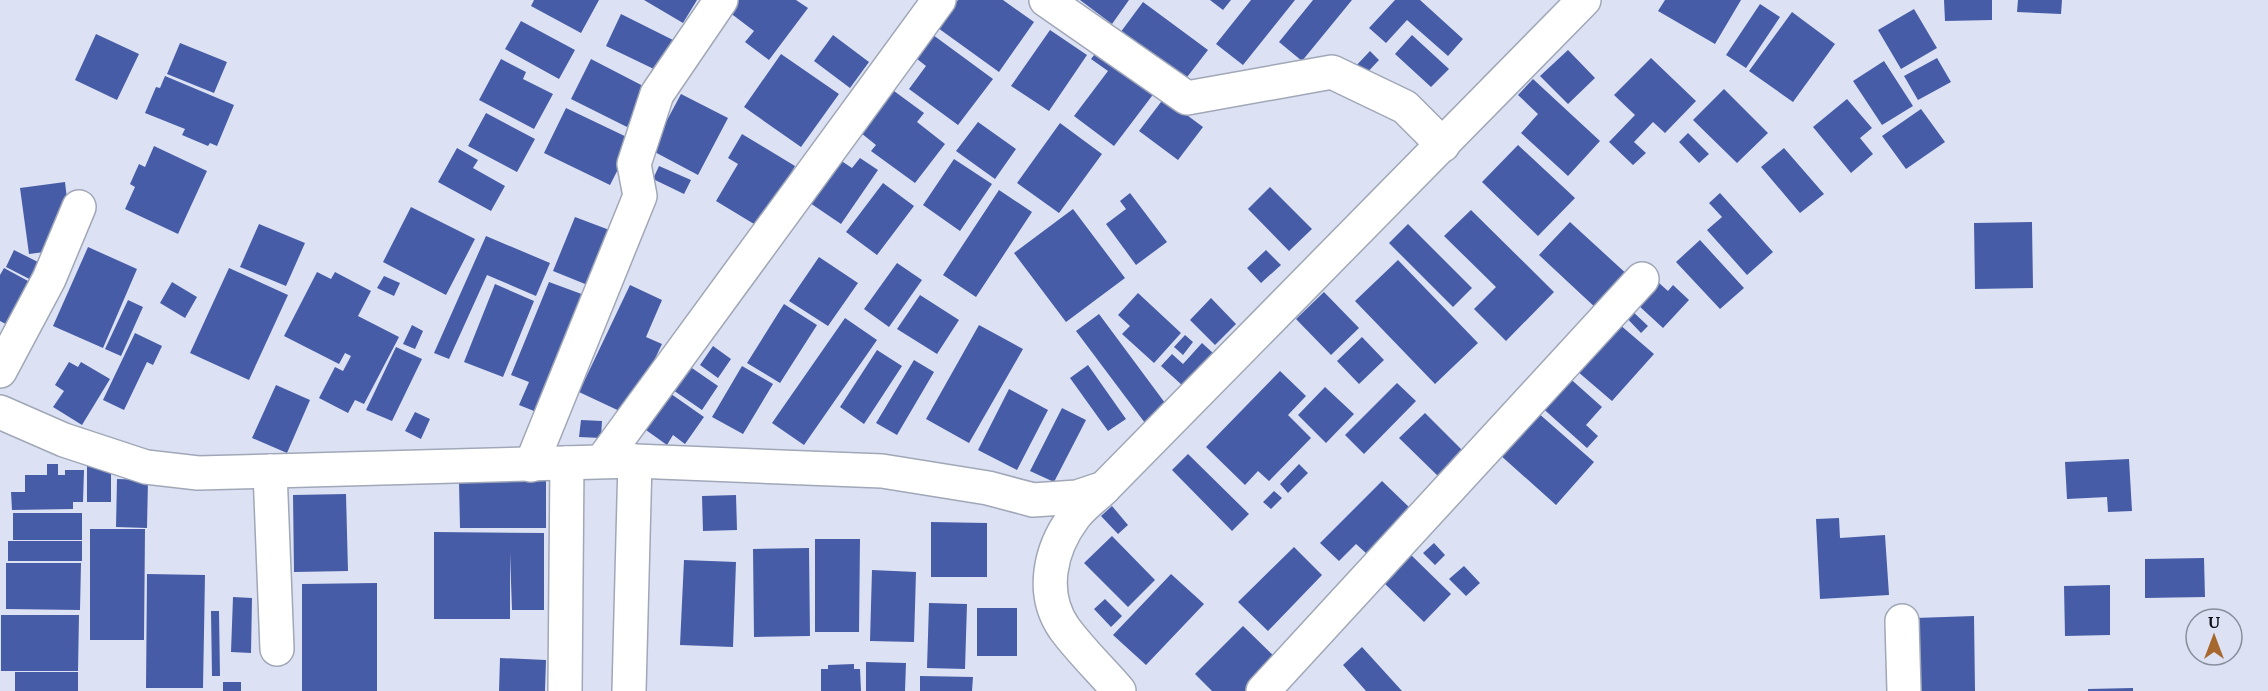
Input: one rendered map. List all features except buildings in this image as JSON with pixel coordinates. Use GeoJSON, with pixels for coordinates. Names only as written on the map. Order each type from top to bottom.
{"type":"FeatureCollection","features":[{"type":"Feature","properties":{"kind":"street"},"geometry":{"type":"LineString","coordinates":[[531,465],[640,196],[634,164],[657,94],[721,0]]}},
{"type":"Feature","properties":{"kind":"street"},"geometry":{"type":"LineString","coordinates":[[602,461],[939,0]]}},
{"type":"Feature","properties":{"kind":"street"},"geometry":{"type":"LineString","coordinates":[[1046,0],[1187,98],[1332,72],[1405,107],[1443,145]]}},
{"type":"Feature","properties":{"kind":"street"},"geometry":{"type":"LineString","coordinates":[[1119,691],[1064,627],[1051,601],[1051,563],[1061,539],[1075,516],[1584,0]]}},
{"type":"Feature","properties":{"kind":"street"},"geometry":{"type":"LineString","coordinates":[[0,371],[49,279],[79,207]]}},
{"type":"Feature","properties":{"kind":"street"},"geometry":{"type":"LineString","coordinates":[[1263,691],[1642,279]]}},
{"type":"Feature","properties":{"kind":"street"},"geometry":{"type":"LineString","coordinates":[[0,412],[64,440],[146,467],[198,473],[635,461],[882,471],[988,488],[1033,500],[1077,497],[1104,488]]}},
{"type":"Feature","properties":{"kind":"street"},"geometry":{"type":"LineString","coordinates":[[628,691],[635,461]]}},
{"type":"Feature","properties":{"kind":"street"},"geometry":{"type":"LineString","coordinates":[[564,691],[567,463]]}},
{"type":"Feature","properties":{"kind":"street"},"geometry":{"type":"LineString","coordinates":[[270,471],[277,649]]}},
{"type":"Feature","properties":{"kind":"street"},"geometry":{"type":"LineString","coordinates":[[1902,621],[1904,691]]}}]}
